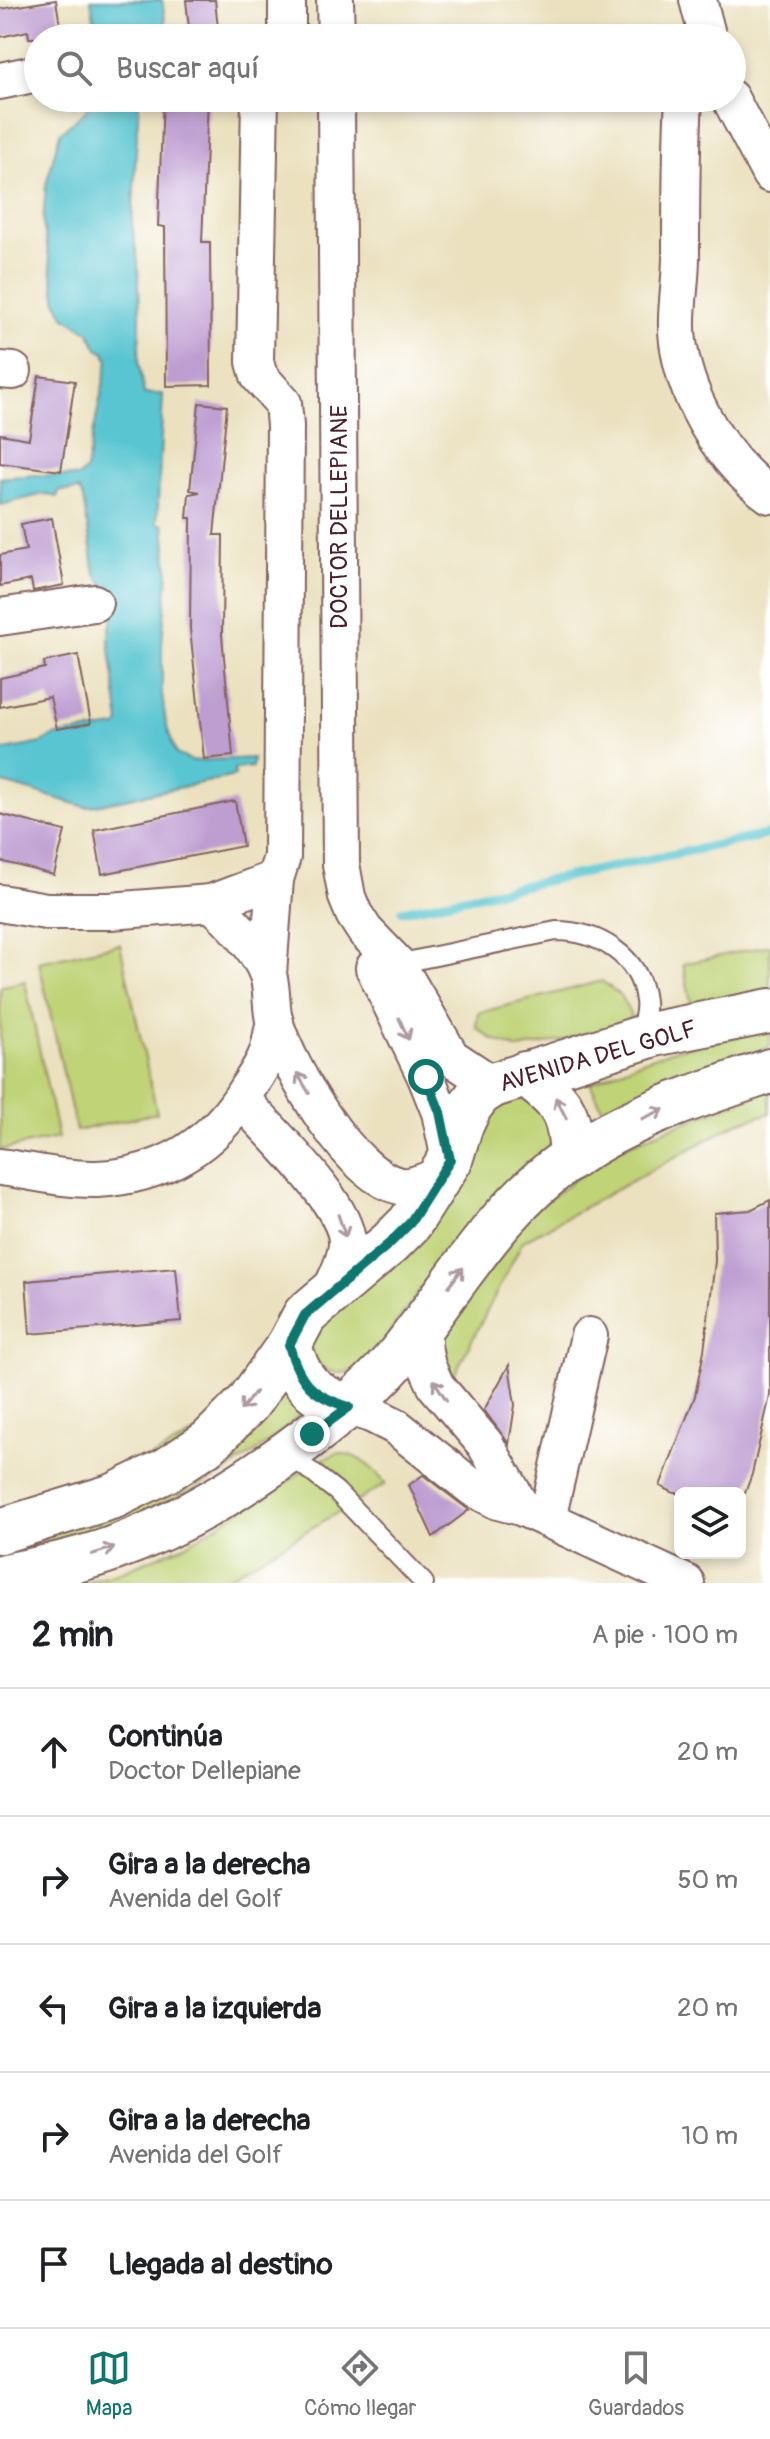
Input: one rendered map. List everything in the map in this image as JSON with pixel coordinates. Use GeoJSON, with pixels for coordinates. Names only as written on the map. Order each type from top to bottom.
{"type":"FeatureCollection","features":[{"type":"Feature","properties":{"kind":"street"},"geometry":{"type":"LineString","coordinates":[[287,0],[287,24]]}},
{"type":"Feature","properties":{"kind":"street"},"geometry":{"type":"LineString","coordinates":[[335,0],[336,24]]}},
{"type":"Feature","properties":{"kind":"street"},"geometry":{"type":"LineString","coordinates":[[689,24],[691,0]]}},
{"type":"Feature","properties":{"kind":"street"},"geometry":{"type":"LineString","coordinates":[[698,0],[704,24]]}},
{"type":"Feature","properties":{"kind":"street"},"geometry":{"type":"LineString","coordinates":[[260,112],[255,362],[259,376],[283,403],[285,426],[282,857],[275,879],[268,974],[275,1022],[294,1068],[329,1126],[339,1140],[376,1175],[402,1187],[446,1167]]}},
{"type":"Feature","properties":{"kind":"street","name":"DOCTOR DELLEPIANE"},"geometry":{"type":"LineString","coordinates":[[336,112],[341,864],[347,897],[365,931],[374,967],[440,1112],[446,1167]]}},
{"type":"Feature","properties":{"kind":"street"},"geometry":{"type":"LineString","coordinates":[[683,115],[688,121],[701,112]]}},
{"type":"Feature","properties":{"kind":"street"},"geometry":{"type":"LineString","coordinates":[[737,112],[770,174]]}},
{"type":"Feature","properties":{"kind":"street"},"geometry":{"type":"LineString","coordinates":[[683,115],[678,346],[699,409],[729,458],[770,495]]}},
{"type":"Feature","properties":{"kind":"street"},"geometry":{"type":"LineString","coordinates":[[0,617],[94,603]]}},
{"type":"Feature","properties":{"kind":"street"},"geometry":{"type":"LineString","coordinates":[[0,903],[46,911],[110,911],[211,903],[275,879]]}},
{"type":"Feature","properties":{"kind":"street"},"geometry":{"type":"LineString","coordinates":[[211,903],[231,919],[268,974]]}},
{"type":"Feature","properties":{"kind":"street","name":"DOCTOR DELLEPIANE"},"geometry":{"type":"LineString","coordinates":[[365,931],[397,964],[451,1057],[509,1080]]}},
{"type":"Feature","properties":{"kind":"street","name":"AVENIDA DEL GOLF"},"geometry":{"type":"LineString","coordinates":[[0,1531],[114,1496],[178,1463],[209,1442],[248,1403],[289,1345],[305,1315],[410,1223],[446,1167],[460,1127],[479,1094],[509,1080],[639,1039],[770,1011]]}},
{"type":"Feature","properties":{"kind":"street"},"geometry":{"type":"LineString","coordinates":[[0,1167],[67,1178],[95,1179],[122,1177],[157,1167],[204,1142],[242,1100],[268,1053],[275,1022]]}},
{"type":"Feature","properties":{"kind":"street"},"geometry":{"type":"LineString","coordinates":[[0,1577],[113,1549],[209,1505],[250,1481],[349,1407],[383,1374],[515,1204],[572,1157],[663,1109],[770,1071]]}},
{"type":"Feature","properties":{"kind":"street"},"geometry":{"type":"LineString","coordinates":[[509,1080],[554,1096],[571,1134],[572,1157]]}},
{"type":"Feature","properties":{"kind":"street"},"geometry":{"type":"LineString","coordinates":[[242,1100],[284,1143],[337,1211],[348,1242],[343,1264],[330,1292]]}},
{"type":"Feature","properties":{"kind":"street"},"geometry":{"type":"LineString","coordinates":[[423,1322],[427,1366],[436,1386],[485,1444],[534,1513]]}},
{"type":"Feature","properties":{"kind":"street"},"geometry":{"type":"LineString","coordinates":[[534,1513],[589,1336]]}},
{"type":"Feature","properties":{"kind":"street"},"geometry":{"type":"LineString","coordinates":[[289,1345],[295,1367],[308,1387],[327,1400],[371,1414],[395,1426],[473,1488],[686,1583]]}},
{"type":"Feature","properties":{"kind":"lane"},"geometry":{"type":"LineString","coordinates":[[397,964],[556,931],[577,931],[603,940],[626,957],[637,975],[646,1002],[639,1039]]}},
{"type":"Feature","properties":{"kind":"lane"},"geometry":{"type":"LineString","coordinates":[[287,1453],[336,1491],[424,1583]]}},
{"type":"Feature","properties":{"kind":"green space"},"geometry":{"type":"Polygon","coordinates":[[[120,944],[157,1113],[76,1131],[39,962],[120,944]]]}},
{"type":"Feature","properties":{"kind":"green space"},"geometry":{"type":"Polygon","coordinates":[[[770,945],[770,992],[692,1008],[683,964],[770,945]]]}},
{"type":"Feature","properties":{"kind":"green space"},"geometry":{"type":"Polygon","coordinates":[[[25,981],[58,1138],[0,1150],[0,987],[25,981]]]}},
{"type":"Feature","properties":{"kind":"green space"},"geometry":{"type":"Polygon","coordinates":[[[602,981],[622,997],[631,1016],[620,1030],[518,1049],[492,1039],[476,1027],[478,1013],[602,981]]]}},
{"type":"Feature","properties":{"kind":"green space"},"geometry":{"type":"Polygon","coordinates":[[[770,1030],[770,1047],[693,1073],[607,1114],[590,1083],[677,1049],[770,1030]]]}},
{"type":"Feature","properties":{"kind":"green space"},"geometry":{"type":"Polygon","coordinates":[[[770,1089],[770,1113],[737,1123],[523,1241],[453,1377],[441,1356],[439,1338],[523,1218],[616,1149],[770,1089]]]}},
{"type":"Feature","properties":{"kind":"green space"},"geometry":{"type":"Polygon","coordinates":[[[507,1093],[549,1108],[551,1147],[478,1213],[429,1276],[368,1365],[340,1373],[326,1370],[313,1355],[306,1326],[480,1117],[507,1093]]]}},
{"type":"Feature","properties":{"kind":"green space"},"geometry":{"type":"Polygon","coordinates":[[[277,1389],[299,1412],[299,1416],[233,1467],[119,1521],[0,1560],[0,1540],[277,1389]]]}},
{"type":"Feature","properties":{"kind":"green space"},"geometry":{"type":"Polygon","coordinates":[[[338,1453],[359,1459],[386,1484],[218,1583],[81,1583],[123,1571],[187,1544],[321,1460],[338,1453]]]}},
{"type":"Feature","properties":{"kind":"water"},"geometry":{"type":"Polygon","coordinates":[[[91,0],[162,0],[166,24],[95,24],[91,0]]]}},
{"type":"Feature","properties":{"kind":"water"},"geometry":{"type":"Polygon","coordinates":[[[85,112],[138,112],[132,224],[138,263],[139,363],[144,394],[163,394],[157,523],[164,525],[168,573],[162,644],[162,695],[166,724],[176,754],[192,761],[253,758],[252,767],[234,769],[235,776],[86,807],[0,782],[0,751],[42,743],[53,736],[117,727],[120,723],[109,641],[115,611],[110,594],[95,573],[83,498],[79,490],[59,491],[57,497],[44,494],[0,505],[0,478],[36,475],[79,477],[86,470],[108,360],[89,332],[64,316],[57,302],[43,223],[46,185],[60,133],[85,112]]]}},
{"type":"Feature","properties":{"kind":"building"},"geometry":{"type":"Polygon","coordinates":[[[56,0],[60,24],[24,24],[24,32],[0,37],[0,9],[56,0]]]}},
{"type":"Feature","properties":{"kind":"building"},"geometry":{"type":"Polygon","coordinates":[[[186,0],[215,0],[218,24],[189,24],[186,0]]]}},
{"type":"Feature","properties":{"kind":"building"},"geometry":{"type":"Polygon","coordinates":[[[162,112],[207,112],[202,242],[210,242],[211,385],[166,386],[165,227],[158,226],[162,112]]]}},
{"type":"Feature","properties":{"kind":"building"},"geometry":{"type":"Polygon","coordinates":[[[39,376],[75,381],[61,471],[0,463],[0,434],[29,439],[39,376]]]}},
{"type":"Feature","properties":{"kind":"building"},"geometry":{"type":"Polygon","coordinates":[[[199,403],[227,406],[214,535],[223,535],[222,635],[233,756],[204,759],[190,629],[191,518],[187,518],[189,494],[200,492],[190,490],[199,403]]]}},
{"type":"Feature","properties":{"kind":"building"},"geometry":{"type":"Polygon","coordinates":[[[52,518],[64,585],[33,591],[31,580],[0,586],[0,555],[26,550],[21,524],[52,518]]]}},
{"type":"Feature","properties":{"kind":"building"},"geometry":{"type":"Polygon","coordinates":[[[78,655],[91,723],[57,729],[50,697],[0,707],[0,678],[45,668],[44,662],[78,655]]]}},
{"type":"Feature","properties":{"kind":"building"},"geometry":{"type":"Polygon","coordinates":[[[235,801],[243,846],[102,874],[94,830],[235,801]]]}},
{"type":"Feature","properties":{"kind":"building"},"geometry":{"type":"Polygon","coordinates":[[[0,814],[65,831],[54,875],[0,861],[0,814]]]}},
{"type":"Feature","properties":{"kind":"building"},"geometry":{"type":"Polygon","coordinates":[[[770,1200],[770,1396],[752,1474],[746,1490],[746,1487],[674,1487],[674,1493],[660,1486],[695,1396],[704,1351],[715,1261],[714,1213],[750,1210],[770,1200]]]}},
{"type":"Feature","properties":{"kind":"building"},"geometry":{"type":"Polygon","coordinates":[[[176,1268],[181,1321],[30,1334],[26,1281],[176,1268]]]}},
{"type":"Feature","properties":{"kind":"building"},"geometry":{"type":"Polygon","coordinates":[[[509,1365],[515,1405],[509,1444],[484,1410],[509,1365]]]}},
{"type":"Feature","properties":{"kind":"building"},"geometry":{"type":"Polygon","coordinates":[[[423,1475],[469,1510],[433,1537],[409,1485],[423,1475]]]}},
{"type":"Feature","properties":{"kind":"waterway"},"geometry":{"type":"LineString","coordinates":[[402,911],[770,834]]}},
{"type":"Feature","properties":{"kind":"route"},"geometry":{"type":"LineString","coordinates":[[312,1434],[349,1407],[327,1400],[308,1387],[295,1367],[289,1345],[305,1315],[410,1223],[450,1160],[440,1112],[426,1077]]}}]}
